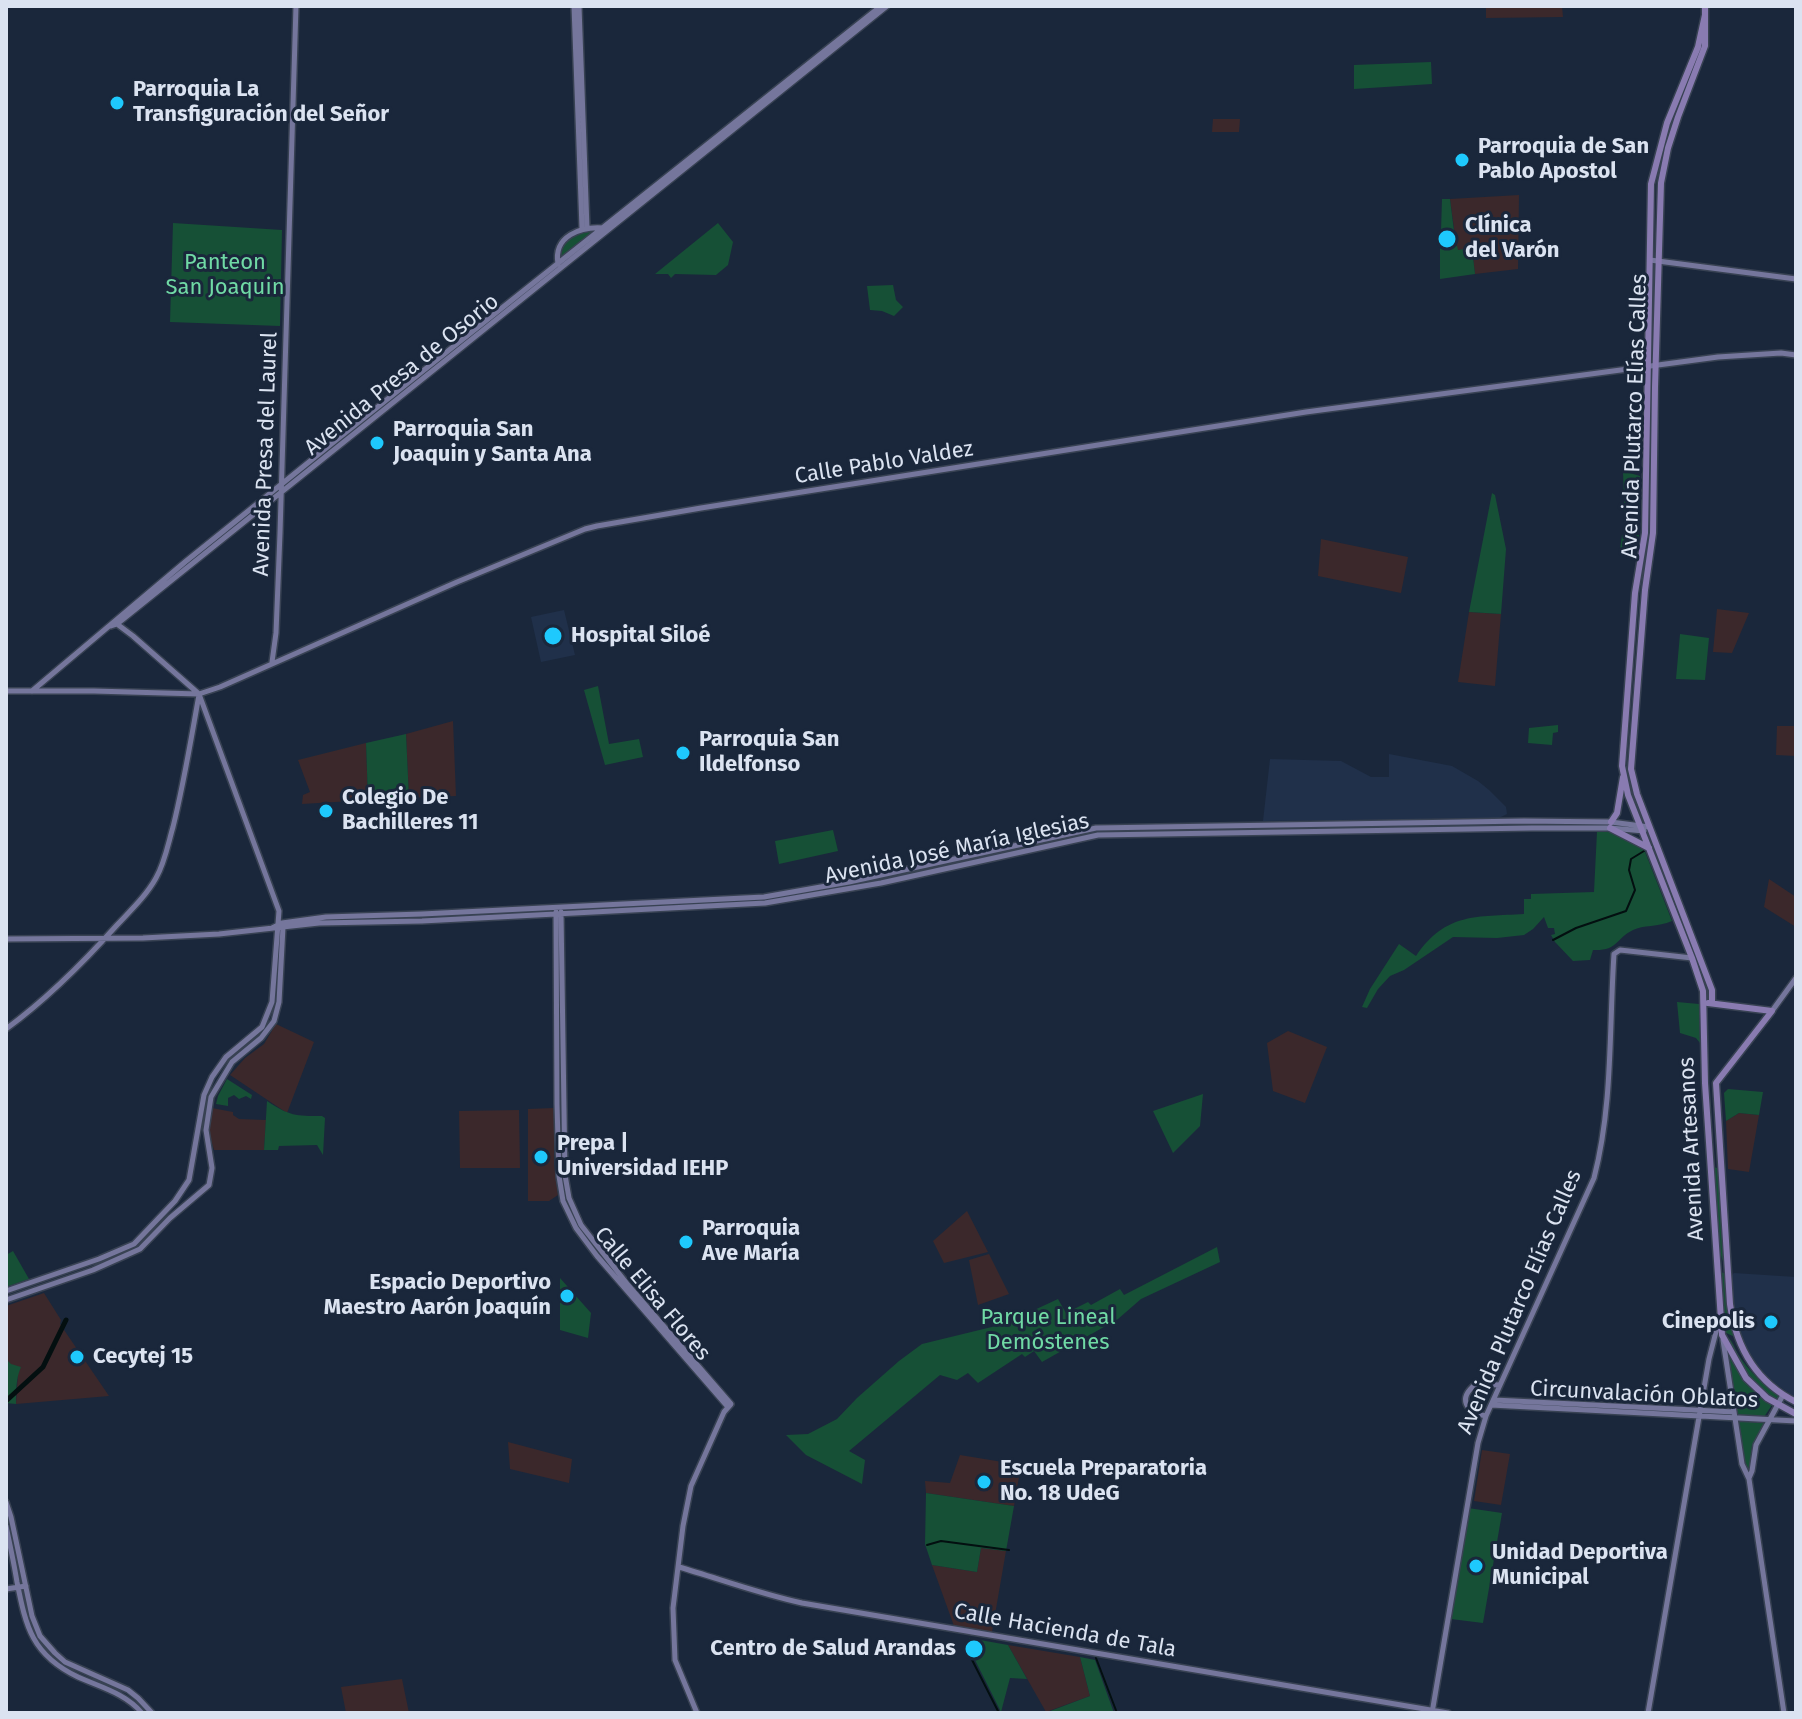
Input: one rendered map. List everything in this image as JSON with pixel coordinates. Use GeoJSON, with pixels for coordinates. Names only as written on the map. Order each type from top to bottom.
{"type":"FeatureCollection","features":[{"type":"Feature","properties":{"kind":"main road","name":"Avenida Plutarco Elías Calles"},"geometry":{"type":"LineString","coordinates":[[1705,6],[1706,37],[1678,117],[1661,183],[1654,260],[1645,533],[1635,593],[1622,766],[1623,777],[1712,990],[1708,1003]]}},
{"type":"Feature","properties":{"kind":"main road","name":"Avenida Plutarco Elías Calles"},"geometry":{"type":"LineString","coordinates":[[1645,828],[1631,769],[1645,590],[1653,533],[1652,365]]}},
{"type":"Feature","properties":{"kind":"main road"},"geometry":{"type":"LineString","coordinates":[[1623,777],[1617,813],[1610,825],[1649,848]]}},
{"type":"Feature","properties":{"kind":"main road","name":"Avenida Artesanos"},"geometry":{"type":"LineString","coordinates":[[1645,828],[1649,848],[1708,1003],[1705,1083],[1722,1335]]}},
{"type":"Feature","properties":{"kind":"main road"},"geometry":{"type":"LineString","coordinates":[[1708,1003],[1772,1011]]}},
{"type":"Feature","properties":{"kind":"main road","name":"Avenida Artesanos"},"geometry":{"type":"LineString","coordinates":[[1772,1011],[1716,1083],[1732,1322],[1755,1371],[1783,1395]]}},
{"type":"Feature","properties":{"kind":"main road"},"geometry":{"type":"LineString","coordinates":[[1712,1164],[1718,1168],[1724,1201]]}},
{"type":"Feature","properties":{"kind":"main road"},"geometry":{"type":"LineString","coordinates":[[1717,1263],[1728,1273]]}},
{"type":"Feature","properties":{"kind":"main road"},"geometry":{"type":"LineString","coordinates":[[1714,1340],[1722,1335],[1729,1336],[1745,1354]]}},
{"type":"Feature","properties":{"kind":"main road"},"geometry":{"type":"LineString","coordinates":[[1722,1335],[1746,1378],[1767,1398],[1796,1414]]}},
{"type":"Feature","properties":{"kind":"main road","name":"Circunvalación Oblatos"},"geometry":{"type":"LineString","coordinates":[[1783,1395],[1796,1402]]}},
{"type":"Feature","properties":{"kind":"street","name":"Avenida Presa del Laurel"},"geometry":{"type":"LineString","coordinates":[[272,663],[276,633],[296,6]]}},
{"type":"Feature","properties":{"kind":"street"},"geometry":{"type":"LineString","coordinates":[[576,6],[585,228],[607,228]]}},
{"type":"Feature","properties":{"kind":"street","name":"Avenida Presa de Osorio"},"geometry":{"type":"LineString","coordinates":[[32,691],[281,494],[881,6]]}},
{"type":"Feature","properties":{"kind":"street","name":"Avenida Presa de Osorio"},"geometry":{"type":"LineString","coordinates":[[607,228],[887,6]]}},
{"type":"Feature","properties":{"kind":"street","name":"Avenida Presa de Osorio"},"geometry":{"type":"LineString","coordinates":[[560,266],[557,259],[561,244],[567,236],[585,228]]}},
{"type":"Feature","properties":{"kind":"street"},"geometry":{"type":"LineString","coordinates":[[1654,260],[1796,279]]}},
{"type":"Feature","properties":{"kind":"street","name":"Avenida Presa de Osorio"},"geometry":{"type":"LineString","coordinates":[[114,625],[114,621],[185,562],[560,266]]}},
{"type":"Feature","properties":{"kind":"street","name":"Calle Pablo Valdez"},"geometry":{"type":"LineString","coordinates":[[6,691],[199,694],[585,529],[1294,414],[1718,357],[1796,355]]}},
{"type":"Feature","properties":{"kind":"street"},"geometry":{"type":"LineString","coordinates":[[6,1300],[103,1266],[140,1249],[209,1185],[212,1168],[206,1130],[211,1097],[232,1062],[261,1038],[274,1021],[279,1002],[279,913],[199,694],[114,625]]}},
{"type":"Feature","properties":{"kind":"street"},"geometry":{"type":"LineString","coordinates":[[6,1029],[85,961],[148,890],[165,859],[199,694]]}},
{"type":"Feature","properties":{"kind":"street","name":"Avenida José María Iglesias"},"geometry":{"type":"LineString","coordinates":[[6,939],[219,934],[326,917],[558,911],[773,896],[1096,828],[1610,825],[1645,828]]}},
{"type":"Feature","properties":{"kind":"street","name":"Calle Elisa Flores"},"geometry":{"type":"LineString","coordinates":[[558,911],[557,1104],[559,1176],[563,1201],[576,1228],[597,1256],[730,1406],[724,1412],[691,1486],[679,1567]]}},
{"type":"Feature","properties":{"kind":"street"},"geometry":{"type":"LineString","coordinates":[[6,1291],[134,1244],[175,1201],[185,1187],[191,1170],[204,1095],[212,1077],[226,1057],[262,1027],[268,1015],[279,926]]}},
{"type":"Feature","properties":{"kind":"street","name":"Avenida Plutarco Elías Calles"},"geometry":{"type":"LineString","coordinates":[[1432,1712],[1478,1443],[1486,1416],[1594,1178],[1603,1145],[1614,954],[1620,950],[1692,958]]}},
{"type":"Feature","properties":{"kind":"street"},"geometry":{"type":"LineString","coordinates":[[1772,1011],[1796,978]]}},
{"type":"Feature","properties":{"kind":"street"},"geometry":{"type":"LineString","coordinates":[[99,1259],[103,1266]]}},
{"type":"Feature","properties":{"kind":"street"},"geometry":{"type":"LineString","coordinates":[[1648,1713],[1720,1316]]}},
{"type":"Feature","properties":{"kind":"street","name":"Avenida Artesanos"},"geometry":{"type":"LineString","coordinates":[[1722,1335],[1742,1464],[1749,1479],[1784,1713]]}},
{"type":"Feature","properties":{"kind":"street"},"geometry":{"type":"LineString","coordinates":[[1486,1416],[1474,1413],[1467,1407],[1469,1391],[1476,1384],[1500,1385]]}},
{"type":"Feature","properties":{"kind":"street","name":"Avenida Artesanos"},"geometry":{"type":"LineString","coordinates":[[1749,1479],[1756,1445],[1783,1395]]}},
{"type":"Feature","properties":{"kind":"street","name":"Circunvalación Oblatos"},"geometry":{"type":"LineString","coordinates":[[1492,1403],[1796,1421]]}},
{"type":"Feature","properties":{"kind":"street"},"geometry":{"type":"LineString","coordinates":[[6,1502],[35,1627],[55,1653],[78,1669],[128,1690],[152,1713]]}},
{"type":"Feature","properties":{"kind":"street"},"geometry":{"type":"LineString","coordinates":[[6,1526],[25,1621],[44,1653],[77,1676],[132,1702],[142,1713]]}},
{"type":"Feature","properties":{"kind":"street"},"geometry":{"type":"LineString","coordinates":[[679,1567],[673,1608],[675,1660],[697,1713]]}},
{"type":"Feature","properties":{"kind":"street","name":"Calle Hacienda de Tala"},"geometry":{"type":"LineString","coordinates":[[679,1567],[802,1603],[1448,1713]]}},
{"type":"Feature","properties":{"kind":"street"},"geometry":{"type":"LineString","coordinates":[[6,1589],[26,1586]]}},
{"type":"Feature","properties":{"kind":"shaded area"},"geometry":{"type":"Polygon","coordinates":[[[1486,6],[1562,6],[1563,17],[1486,18],[1486,6]]]}},
{"type":"Feature","properties":{"kind":"shaded area"},"geometry":{"type":"Polygon","coordinates":[[[1213,119],[1240,119],[1239,132],[1212,132],[1213,119]]]}},
{"type":"Feature","properties":{"kind":"shaded area"},"geometry":{"type":"Polygon","coordinates":[[[1519,195],[1518,269],[1475,274],[1472,249],[1457,250],[1450,199],[1519,195]]]}},
{"type":"Feature","properties":{"kind":"shaded area"},"geometry":{"type":"Polygon","coordinates":[[[1321,539],[1408,557],[1401,593],[1318,576],[1321,539]]]}},
{"type":"Feature","properties":{"kind":"shaded area"},"geometry":{"type":"Polygon","coordinates":[[[1717,609],[1749,613],[1732,653],[1713,652],[1717,609]]]}},
{"type":"Feature","properties":{"kind":"shaded area","name":"Hospital Siloé"},"geometry":{"type":"Polygon","coordinates":[[[564,610],[575,655],[541,662],[531,617],[564,610]]]}},
{"type":"Feature","properties":{"kind":"shaded area"},"geometry":{"type":"Polygon","coordinates":[[[1469,612],[1501,614],[1495,686],[1458,682],[1469,612]]]}},
{"type":"Feature","properties":{"kind":"shaded area"},"geometry":{"type":"Polygon","coordinates":[[[453,721],[456,796],[409,798],[406,734],[453,721]]]}},
{"type":"Feature","properties":{"kind":"shaded area"},"geometry":{"type":"Polygon","coordinates":[[[1777,726],[1796,726],[1796,756],[1776,755],[1777,726]]]}},
{"type":"Feature","properties":{"kind":"shaded area"},"geometry":{"type":"Polygon","coordinates":[[[366,743],[368,800],[302,804],[303,795],[310,792],[298,760],[366,743]]]}},
{"type":"Feature","properties":{"kind":"shaded area"},"geometry":{"type":"Polygon","coordinates":[[[1389,754],[1452,766],[1489,790],[1506,807],[1507,814],[1499,818],[1263,821],[1270,759],[1341,761],[1371,777],[1389,777],[1389,754]]]}},
{"type":"Feature","properties":{"kind":"shaded area"},"geometry":{"type":"Polygon","coordinates":[[[1769,879],[1796,897],[1796,927],[1764,907],[1769,879]]]}},
{"type":"Feature","properties":{"kind":"shaded area"},"geometry":{"type":"Polygon","coordinates":[[[276,1024],[314,1042],[287,1113],[230,1075],[245,1058],[264,1044],[276,1024]]]}},
{"type":"Feature","properties":{"kind":"shaded area"},"geometry":{"type":"Polygon","coordinates":[[[1288,1031],[1327,1047],[1305,1103],[1273,1091],[1267,1043],[1288,1031]]]}},
{"type":"Feature","properties":{"kind":"shaded area"},"geometry":{"type":"Polygon","coordinates":[[[212,1108],[233,1112],[239,1119],[266,1120],[264,1150],[214,1150],[209,1133],[212,1108]]]}},
{"type":"Feature","properties":{"kind":"shaded area","name":"Prepa | Universidad IEHP"},"geometry":{"type":"Polygon","coordinates":[[[554,1108],[554,1165],[558,1195],[549,1201],[528,1201],[528,1109],[554,1108]]]}},
{"type":"Feature","properties":{"kind":"shaded area"},"geometry":{"type":"Polygon","coordinates":[[[519,1110],[520,1168],[460,1168],[459,1111],[519,1110]]]}},
{"type":"Feature","properties":{"kind":"shaded area"},"geometry":{"type":"Polygon","coordinates":[[[1739,1113],[1759,1115],[1749,1172],[1728,1169],[1726,1121],[1739,1113]]]}},
{"type":"Feature","properties":{"kind":"shaded area"},"geometry":{"type":"Polygon","coordinates":[[[967,1211],[988,1252],[944,1263],[933,1241],[967,1211]]]}},
{"type":"Feature","properties":{"kind":"shaded area"},"geometry":{"type":"Polygon","coordinates":[[[989,1254],[1009,1294],[978,1305],[969,1260],[989,1254]]]}},
{"type":"Feature","properties":{"kind":"shaded area"},"geometry":{"type":"Polygon","coordinates":[[[1734,1273],[1796,1277],[1796,1398],[1768,1379],[1746,1351],[1736,1324],[1731,1276],[1734,1273]]]}},
{"type":"Feature","properties":{"kind":"shaded area"},"geometry":{"type":"Polygon","coordinates":[[[44,1293],[61,1320],[60,1324],[109,1396],[16,1404],[18,1373],[6,1359],[6,1306],[44,1293]]]}},
{"type":"Feature","properties":{"kind":"shaded area"},"geometry":{"type":"Polygon","coordinates":[[[508,1442],[572,1459],[569,1483],[510,1469],[508,1442]]]}},
{"type":"Feature","properties":{"kind":"shaded area"},"geometry":{"type":"Polygon","coordinates":[[[1482,1450],[1510,1454],[1501,1505],[1474,1501],[1482,1450]]]}},
{"type":"Feature","properties":{"kind":"shaded area","name":"Escuela Preparatoria No. 18 UdeG"},"geometry":{"type":"Polygon","coordinates":[[[960,1455],[1021,1465],[1014,1506],[926,1493],[925,1481],[950,1483],[960,1455]]]}},
{"type":"Feature","properties":{"kind":"shaded area"},"geometry":{"type":"Polygon","coordinates":[[[981,1548],[1006,1551],[992,1632],[954,1626],[932,1565],[977,1572],[981,1548]]]}},
{"type":"Feature","properties":{"kind":"shaded area"},"geometry":{"type":"Polygon","coordinates":[[[1008,1645],[1080,1657],[1090,1696],[1046,1712],[1008,1645]]]}},
{"type":"Feature","properties":{"kind":"shaded area"},"geometry":{"type":"Polygon","coordinates":[[[402,1679],[409,1713],[346,1713],[341,1687],[402,1679]]]}},
{"type":"Feature","properties":{"kind":"green space"},"geometry":{"type":"Polygon","coordinates":[[[1431,62],[1432,84],[1354,89],[1354,65],[1431,62]]]}},
{"type":"Feature","properties":{"kind":"green space"},"geometry":{"type":"Polygon","coordinates":[[[1442,199],[1450,199],[1454,231],[1441,231],[1442,199]]]}},
{"type":"Feature","properties":{"kind":"green space","name":"Panteon San Joaquin"},"geometry":{"type":"Polygon","coordinates":[[[173,223],[282,230],[280,326],[170,322],[173,223]]]}},
{"type":"Feature","properties":{"kind":"green space"},"geometry":{"type":"Polygon","coordinates":[[[718,223],[733,242],[728,265],[716,275],[675,274],[671,278],[668,274],[655,274],[718,223]]]}},
{"type":"Feature","properties":{"kind":"green space"},"geometry":{"type":"Polygon","coordinates":[[[595,230],[559,260],[571,238],[595,230]]]}},
{"type":"Feature","properties":{"kind":"green space"},"geometry":{"type":"Polygon","coordinates":[[[1457,246],[1458,250],[1472,248],[1475,274],[1440,279],[1440,247],[1457,246]]]}},
{"type":"Feature","properties":{"kind":"green space"},"geometry":{"type":"Polygon","coordinates":[[[893,285],[896,300],[903,307],[894,316],[870,310],[867,286],[893,285]]]}},
{"type":"Feature","properties":{"kind":"green space"},"geometry":{"type":"Polygon","coordinates":[[[1623,471],[1640,476],[1639,526],[1625,526],[1623,471]]]}},
{"type":"Feature","properties":{"kind":"green space"},"geometry":{"type":"Polygon","coordinates":[[[1492,493],[1495,495],[1506,549],[1501,614],[1469,612],[1492,493]]]}},
{"type":"Feature","properties":{"kind":"green space"},"geometry":{"type":"Polygon","coordinates":[[[1622,535],[1639,535],[1637,550],[1620,550],[1622,535]]]}},
{"type":"Feature","properties":{"kind":"green space"},"geometry":{"type":"Polygon","coordinates":[[[1680,634],[1709,638],[1705,680],[1676,679],[1680,634]]]}},
{"type":"Feature","properties":{"kind":"green space"},"geometry":{"type":"Polygon","coordinates":[[[598,686],[609,744],[639,739],[643,757],[605,765],[584,690],[598,686]]]}},
{"type":"Feature","properties":{"kind":"green space"},"geometry":{"type":"Polygon","coordinates":[[[1558,725],[1558,732],[1553,733],[1552,745],[1528,743],[1529,728],[1558,725]]]}},
{"type":"Feature","properties":{"kind":"green space"},"geometry":{"type":"Polygon","coordinates":[[[406,734],[409,798],[368,800],[366,743],[406,734]]]}},
{"type":"Feature","properties":{"kind":"green space"},"geometry":{"type":"Polygon","coordinates":[[[833,830],[838,851],[779,864],[775,841],[833,830]]]}},
{"type":"Feature","properties":{"kind":"green space"},"geometry":{"type":"Polygon","coordinates":[[[1597,832],[1611,832],[1644,849],[1672,921],[1633,930],[1607,949],[1593,950],[1590,960],[1573,961],[1555,942],[1551,935],[1555,934],[1554,928],[1548,928],[1544,917],[1524,935],[1453,937],[1390,976],[1367,1008],[1362,1007],[1399,944],[1416,956],[1439,931],[1451,924],[1477,917],[1524,914],[1524,899],[1531,899],[1531,894],[1594,892],[1597,832]]]}},
{"type":"Feature","properties":{"kind":"green space"},"geometry":{"type":"Polygon","coordinates":[[[1677,1002],[1699,1004],[1700,1043],[1696,1038],[1680,1033],[1677,1002]]]}},
{"type":"Feature","properties":{"kind":"green space"},"geometry":{"type":"Polygon","coordinates":[[[227,1079],[252,1095],[251,1099],[246,1096],[239,1099],[234,1095],[228,1098],[228,1106],[216,1104],[227,1079]]]}},
{"type":"Feature","properties":{"kind":"green space"},"geometry":{"type":"Polygon","coordinates":[[[1728,1089],[1763,1092],[1759,1115],[1739,1113],[1726,1121],[1724,1093],[1728,1089]]]}},
{"type":"Feature","properties":{"kind":"green space"},"geometry":{"type":"Polygon","coordinates":[[[1203,1094],[1200,1126],[1173,1153],[1153,1111],[1203,1094]]]}},
{"type":"Feature","properties":{"kind":"green space"},"geometry":{"type":"Polygon","coordinates":[[[267,1101],[293,1114],[325,1118],[323,1155],[317,1145],[279,1146],[278,1150],[264,1150],[267,1101]]]}},
{"type":"Feature","properties":{"kind":"green space"},"geometry":{"type":"Polygon","coordinates":[[[1714,1167],[1717,1168],[1722,1198],[1725,1265],[1717,1233],[1714,1167]]]}},
{"type":"Feature","properties":{"kind":"green space","name":"Parque Lineal Demóstenes"},"geometry":{"type":"Polygon","coordinates":[[[1217,1247],[1220,1262],[1141,1299],[1118,1319],[1042,1362],[1034,1351],[1025,1357],[1022,1354],[978,1383],[968,1373],[957,1380],[940,1375],[849,1451],[865,1460],[862,1484],[806,1455],[786,1435],[808,1434],[837,1419],[857,1398],[922,1344],[1004,1324],[1058,1299],[1066,1313],[1088,1302],[1091,1305],[1120,1289],[1124,1295],[1217,1247]]]}},
{"type":"Feature","properties":{"kind":"green space"},"geometry":{"type":"Polygon","coordinates":[[[13,1251],[29,1279],[6,1287],[6,1255],[13,1251]]]}},
{"type":"Feature","properties":{"kind":"green space"},"geometry":{"type":"Polygon","coordinates":[[[1720,1268],[1726,1274],[1735,1337],[1724,1332],[1720,1268]]]}},
{"type":"Feature","properties":{"kind":"green space","name":"Espacio Deportivo Maestro Aarón Joaquín"},"geometry":{"type":"Polygon","coordinates":[[[560,1278],[591,1313],[588,1338],[560,1330],[560,1278]]]}},
{"type":"Feature","properties":{"kind":"green space"},"geometry":{"type":"Polygon","coordinates":[[[1728,1337],[1752,1372],[1781,1396],[1777,1402],[1747,1374],[1728,1337]]]}},
{"type":"Feature","properties":{"kind":"green space"},"geometry":{"type":"Polygon","coordinates":[[[1726,1350],[1752,1387],[1772,1405],[1764,1417],[1737,1415],[1726,1350]]]}},
{"type":"Feature","properties":{"kind":"green space"},"geometry":{"type":"Polygon","coordinates":[[[6,1359],[21,1367],[16,1404],[6,1403],[6,1359]]]}},
{"type":"Feature","properties":{"kind":"green space"},"geometry":{"type":"Polygon","coordinates":[[[1738,1421],[1764,1423],[1752,1446],[1749,1475],[1745,1461],[1738,1421]]]}},
{"type":"Feature","properties":{"kind":"green space"},"geometry":{"type":"Polygon","coordinates":[[[926,1493],[1014,1506],[1006,1551],[981,1548],[977,1572],[932,1565],[925,1544],[926,1493]]]}},
{"type":"Feature","properties":{"kind":"green space","name":"Unidad Deportiva Municipal"},"geometry":{"type":"Polygon","coordinates":[[[1468,1508],[1502,1513],[1483,1623],[1451,1619],[1468,1508]]]}},
{"type":"Feature","properties":{"kind":"green space"},"geometry":{"type":"Polygon","coordinates":[[[969,1638],[1008,1645],[1027,1679],[1010,1678],[1001,1712],[968,1646],[969,1638]]]}},
{"type":"Feature","properties":{"kind":"green space"},"geometry":{"type":"Polygon","coordinates":[[[1080,1657],[1095,1660],[1114,1713],[1045,1713],[1090,1696],[1080,1657]]]}},
{"type":"Feature","properties":{"kind":"waterway"},"geometry":{"type":"LineString","coordinates":[[1553,940],[1576,928],[1626,911],[1635,890],[1629,870],[1631,859],[1644,851]]}},
{"type":"Feature","properties":{"kind":"waterway"},"geometry":{"type":"LineString","coordinates":[[6,1401],[43,1367],[66,1320]]}},
{"type":"Feature","properties":{"kind":"waterway"},"geometry":{"type":"LineString","coordinates":[[927,1545],[941,1541],[1009,1550]]}},
{"type":"Feature","properties":{"kind":"waterway"},"geometry":{"type":"LineString","coordinates":[[965,1646],[999,1713]]}},
{"type":"Feature","properties":{"kind":"waterway"},"geometry":{"type":"LineString","coordinates":[[1096,1658],[1117,1713]]}},
{"type":"Feature","properties":{"kind":"place","name":"Parroquia La Transfiguración del Señor"},"geometry":{"type":"Point","coordinates":[117,103]}},
{"type":"Feature","properties":{"kind":"place","name":"Parroquia de San Pablo Apostol"},"geometry":{"type":"Point","coordinates":[1462,160]}},
{"type":"Feature","properties":{"kind":"place","name":"Clínica del Varón"},"geometry":{"type":"Point","coordinates":[1447,239]}},
{"type":"Feature","properties":{"kind":"place","name":"Parroquia San Joaquin y Santa Ana"},"geometry":{"type":"Point","coordinates":[377,443]}},
{"type":"Feature","properties":{"kind":"place","name":"Hospital Siloé"},"geometry":{"type":"Point","coordinates":[553,636]}},
{"type":"Feature","properties":{"kind":"place","name":"Parroquia San Ildelfonso"},"geometry":{"type":"Point","coordinates":[683,753]}},
{"type":"Feature","properties":{"kind":"place","name":"Colegio De Bachilleres 11"},"geometry":{"type":"Point","coordinates":[326,811]}},
{"type":"Feature","properties":{"kind":"place","name":"Prepa | Universidad IEHP"},"geometry":{"type":"Point","coordinates":[541,1157]}},
{"type":"Feature","properties":{"kind":"place","name":"Parroquia Ave María"},"geometry":{"type":"Point","coordinates":[686,1242]}},
{"type":"Feature","properties":{"kind":"place","name":"Espacio Deportivo Maestro Aarón Joaquín"},"geometry":{"type":"Point","coordinates":[567,1296]}},
{"type":"Feature","properties":{"kind":"place","name":"Cinepolis"},"geometry":{"type":"Point","coordinates":[1771,1322]}},
{"type":"Feature","properties":{"kind":"place","name":"Cecytej 15"},"geometry":{"type":"Point","coordinates":[77,1357]}},
{"type":"Feature","properties":{"kind":"place","name":"Escuela Preparatoria No. 18 UdeG"},"geometry":{"type":"Point","coordinates":[984,1482]}},
{"type":"Feature","properties":{"kind":"place","name":"Unidad Deportiva Municipal"},"geometry":{"type":"Point","coordinates":[1476,1566]}},
{"type":"Feature","properties":{"kind":"place","name":"Centro de Salud Arandas"},"geometry":{"type":"Point","coordinates":[974,1649]}}]}
